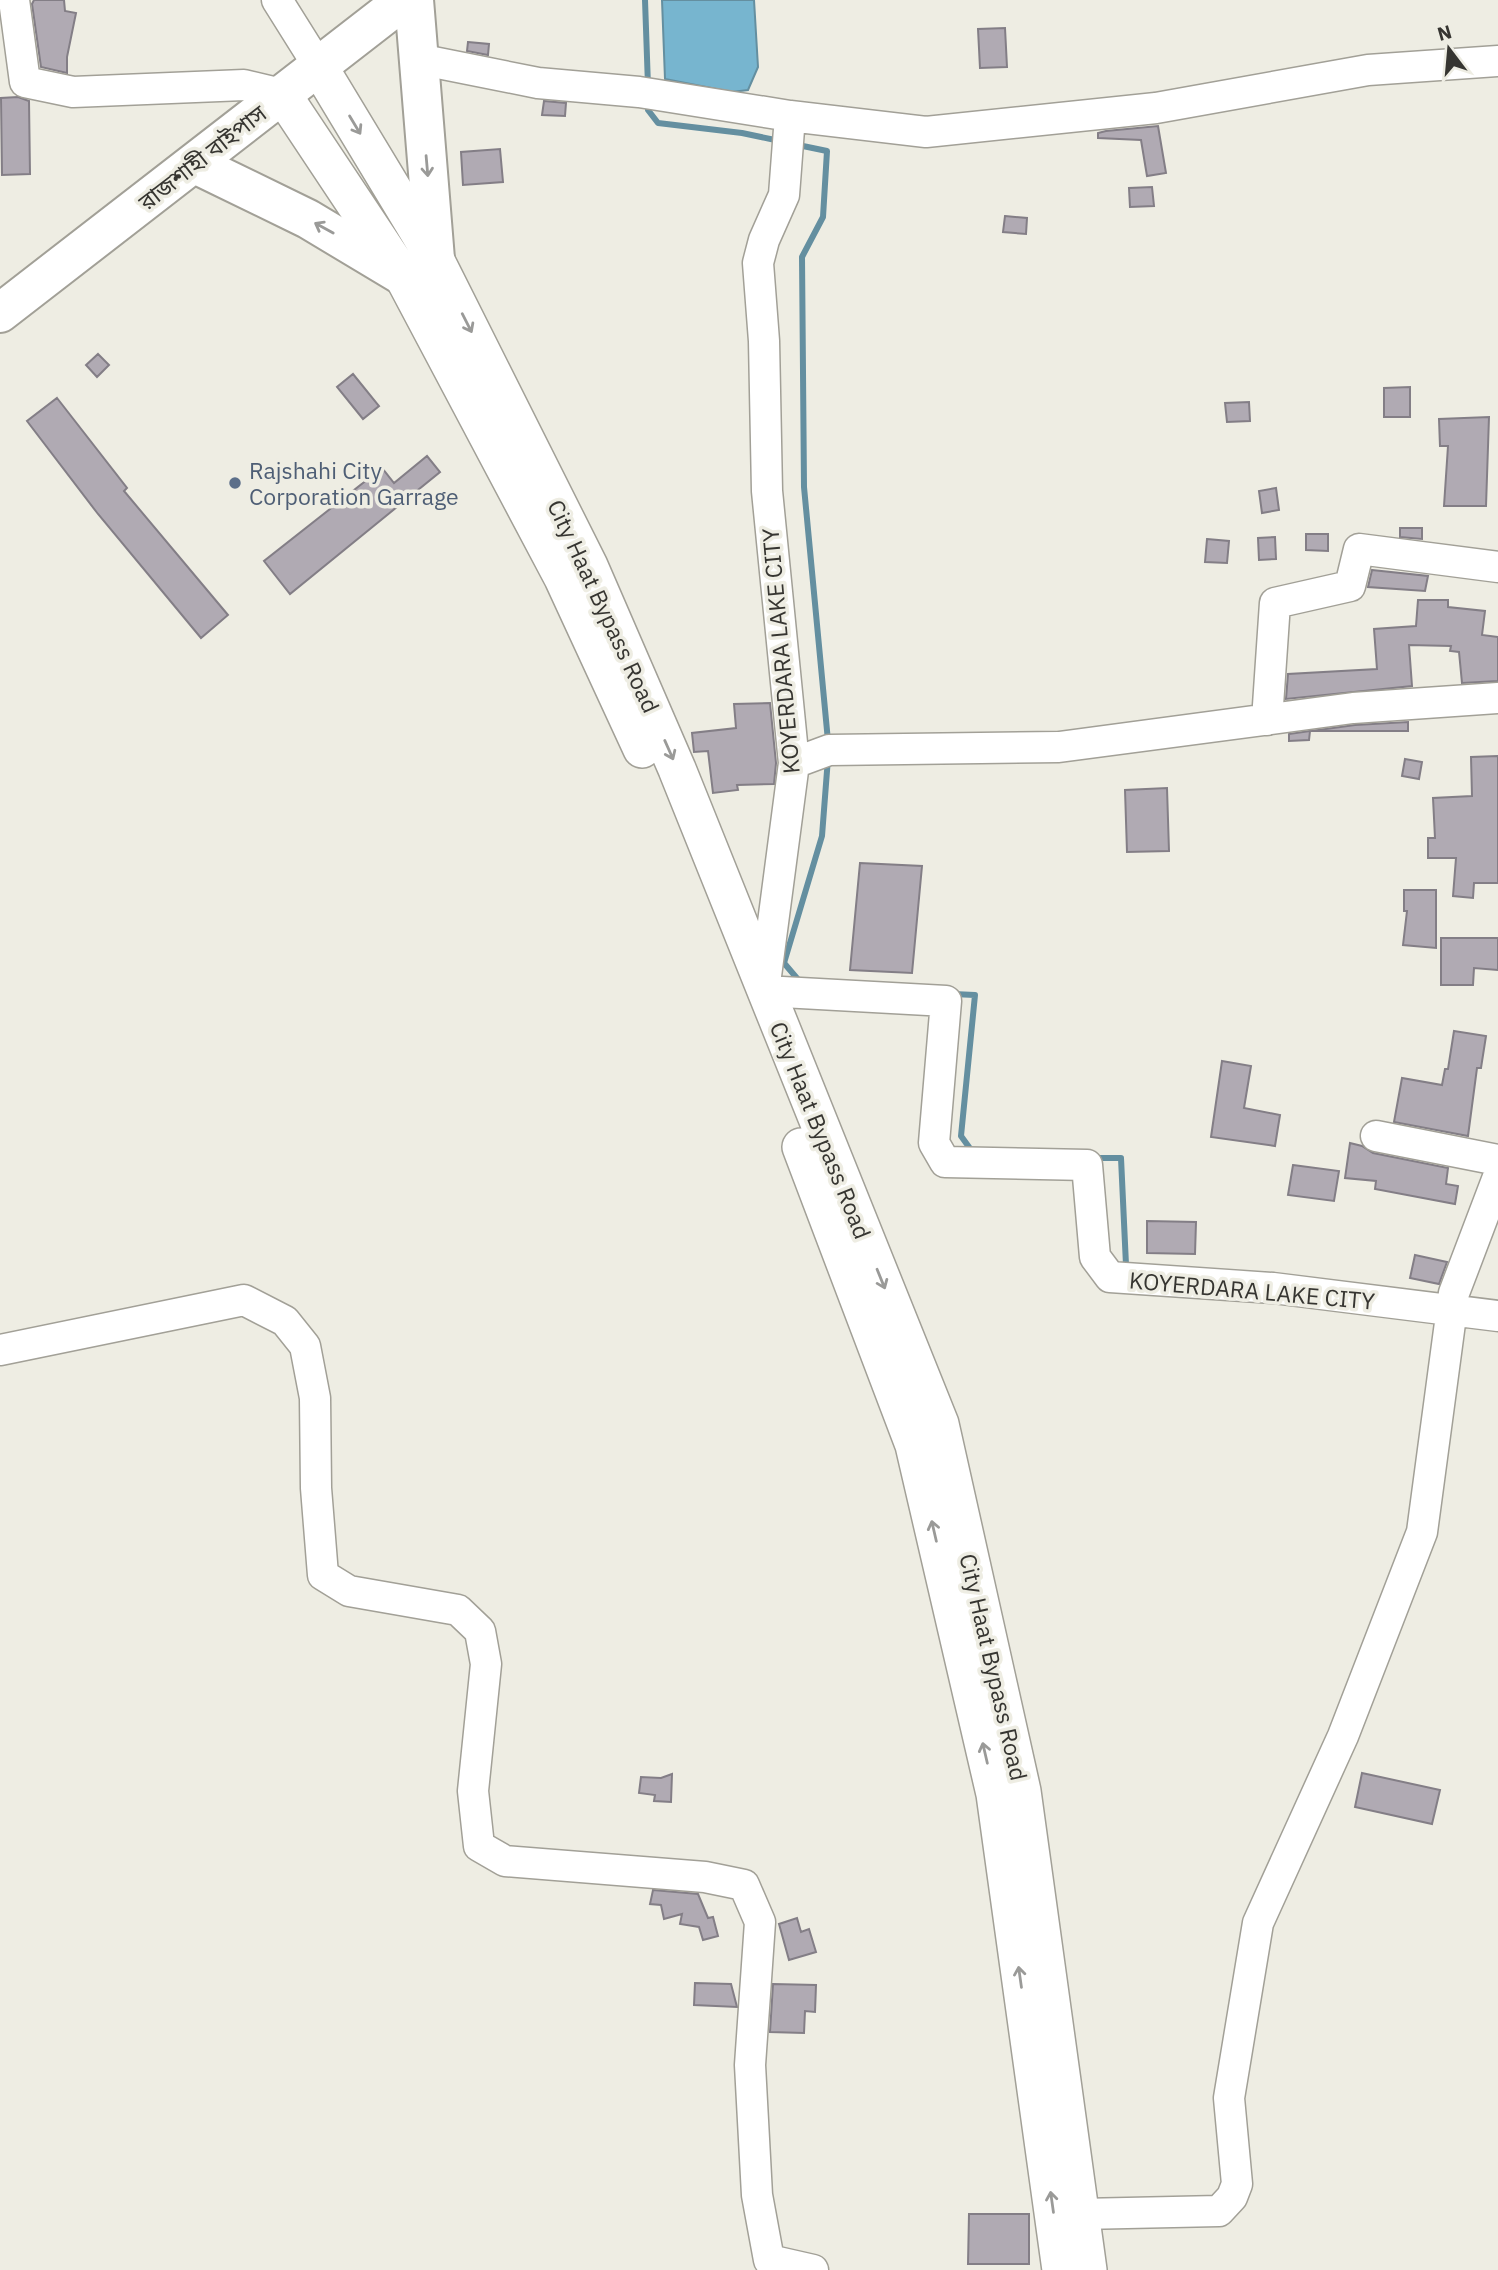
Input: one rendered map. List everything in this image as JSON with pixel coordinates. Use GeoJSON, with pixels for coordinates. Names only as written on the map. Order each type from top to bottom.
{"type":"FeatureCollection","features":[{"type":"Feature","properties":{"kind":"highway","name":"রাজশাহী বাইপাস"},"geometry":{"type":"LineString","coordinates":[[0,313],[404,0]]}},
{"type":"Feature","properties":{"kind":"highway"},"geometry":{"type":"LineString","coordinates":[[195,164],[308,219],[419,268],[418,59],[414,0]]}},
{"type":"Feature","properties":{"kind":"main road","name":"City Haat Bypass Road"},"geometry":{"type":"LineString","coordinates":[[319,67],[419,268],[655,777],[735,972],[914,1445],[995,1794],[1061,2270]]}},
{"type":"Feature","properties":{"kind":"main road","name":"City Haat Bypass Road"},"geometry":{"type":"LineString","coordinates":[[282,94],[419,268],[589,566],[677,769],[940,1424],[1022,1791],[1088,2270]]}},
{"type":"Feature","properties":{"kind":"street"},"geometry":{"type":"LineString","coordinates":[[14,0],[24,82],[73,92],[244,85],[282,94]]}},
{"type":"Feature","properties":{"kind":"street"},"geometry":{"type":"LineString","coordinates":[[277,0],[319,67]]}},
{"type":"Feature","properties":{"kind":"street"},"geometry":{"type":"LineString","coordinates":[[418,59],[538,83],[648,93],[790,116],[926,132],[1156,108],[1368,69],[1498,61]]}},
{"type":"Feature","properties":{"kind":"street","name":"KOYERDARA LAKE CITY"},"geometry":{"type":"LineString","coordinates":[[790,116],[784,195],[764,240],[758,263],[764,341],[767,491],[794,763],[764,991],[946,1001],[934,1143],[945,1162],[1087,1165],[1095,1257],[1110,1277],[1453,1304],[1498,1316]]}},
{"type":"Feature","properties":{"kind":"street"},"geometry":{"type":"LineString","coordinates":[[1267,720],[1275,603],[1350,586],[1359,549],[1498,567]]}},
{"type":"Feature","properties":{"kind":"street"},"geometry":{"type":"LineString","coordinates":[[794,763],[829,750],[1059,747],[1353,708],[1498,698]]}},
{"type":"Feature","properties":{"kind":"street"},"geometry":{"type":"LineString","coordinates":[[1376,1136],[1498,1160]]}},
{"type":"Feature","properties":{"kind":"street"},"geometry":{"type":"LineString","coordinates":[[1081,2214],[1219,2211],[1232,2197],[1237,2183],[1229,2098],[1258,1923],[1343,1736],[1422,1532],[1453,1304],[1498,1177]]}},
{"type":"Feature","properties":{"kind":"street"},"geometry":{"type":"LineString","coordinates":[[0,1350],[244,1300],[285,1321],[306,1346],[315,1398],[316,1488],[323,1575],[349,1591],[458,1610],[480,1631],[486,1664],[473,1791],[479,1846],[505,1861],[705,1877],[744,1885],[760,1922],[750,2065],[757,2194],[762,2234],[769,2260],[813,2270]]}},
{"type":"Feature","properties":{"kind":"water"},"geometry":{"type":"Polygon","coordinates":[[[662,0],[754,0],[758,67],[748,90],[732,92],[665,79],[662,0]]]}},
{"type":"Feature","properties":{"kind":"building"},"geometry":{"type":"Polygon","coordinates":[[[34,0],[64,0],[65,11],[76,13],[67,57],[67,73],[41,67],[32,4],[34,0]]]}},
{"type":"Feature","properties":{"kind":"building"},"geometry":{"type":"Polygon","coordinates":[[[1005,28],[1007,67],[980,68],[978,29],[1005,28]]]}},
{"type":"Feature","properties":{"kind":"building"},"geometry":{"type":"Polygon","coordinates":[[[468,42],[489,44],[488,55],[467,51],[468,42]]]}},
{"type":"Feature","properties":{"kind":"building"},"geometry":{"type":"Polygon","coordinates":[[[18,97],[29,101],[30,174],[2,175],[1,98],[18,97]]]}},
{"type":"Feature","properties":{"kind":"building"},"geometry":{"type":"Polygon","coordinates":[[[544,101],[566,103],[565,116],[542,115],[544,101]]]}},
{"type":"Feature","properties":{"kind":"building"},"geometry":{"type":"Polygon","coordinates":[[[1158,126],[1166,173],[1147,176],[1141,140],[1098,138],[1098,133],[1106,131],[1158,126]]]}},
{"type":"Feature","properties":{"kind":"building"},"geometry":{"type":"Polygon","coordinates":[[[500,149],[503,182],[463,185],[461,152],[500,149]]]}},
{"type":"Feature","properties":{"kind":"building"},"geometry":{"type":"Polygon","coordinates":[[[1152,187],[1154,206],[1130,207],[1129,188],[1152,187]]]}},
{"type":"Feature","properties":{"kind":"building"},"geometry":{"type":"Polygon","coordinates":[[[1005,216],[1027,218],[1026,234],[1003,232],[1005,216]]]}},
{"type":"Feature","properties":{"kind":"building"},"geometry":{"type":"Polygon","coordinates":[[[98,354],[109,365],[97,377],[86,365],[98,354]]]}},
{"type":"Feature","properties":{"kind":"building"},"geometry":{"type":"Polygon","coordinates":[[[353,374],[379,406],[363,419],[337,387],[353,374]]]}},
{"type":"Feature","properties":{"kind":"building"},"geometry":{"type":"Polygon","coordinates":[[[1410,387],[1410,417],[1384,417],[1384,388],[1410,387]]]}},
{"type":"Feature","properties":{"kind":"building"},"geometry":{"type":"Polygon","coordinates":[[[57,398],[127,488],[124,491],[228,615],[201,638],[98,514],[27,421],[57,398]]]}},
{"type":"Feature","properties":{"kind":"building"},"geometry":{"type":"Polygon","coordinates":[[[1249,402],[1250,421],[1227,422],[1225,403],[1249,402]]]}},
{"type":"Feature","properties":{"kind":"building"},"geometry":{"type":"Polygon","coordinates":[[[1489,417],[1486,506],[1444,506],[1448,446],[1440,446],[1439,419],[1489,417]]]}},
{"type":"Feature","properties":{"kind":"building"},"geometry":{"type":"Polygon","coordinates":[[[427,456],[440,472],[290,594],[264,561],[382,468],[394,483],[427,456]]]}},
{"type":"Feature","properties":{"kind":"building"},"geometry":{"type":"Polygon","coordinates":[[[1276,488],[1279,510],[1262,513],[1259,491],[1276,488]]]}},
{"type":"Feature","properties":{"kind":"building"},"geometry":{"type":"Polygon","coordinates":[[[1400,528],[1422,528],[1422,539],[1400,537],[1400,528]]]}},
{"type":"Feature","properties":{"kind":"building"},"geometry":{"type":"Polygon","coordinates":[[[1306,534],[1328,534],[1328,551],[1306,550],[1306,534]]]}},
{"type":"Feature","properties":{"kind":"building"},"geometry":{"type":"Polygon","coordinates":[[[1275,537],[1276,559],[1259,560],[1258,538],[1275,537]]]}},
{"type":"Feature","properties":{"kind":"building"},"geometry":{"type":"Polygon","coordinates":[[[1207,539],[1229,541],[1227,563],[1205,562],[1207,539]]]}},
{"type":"Feature","properties":{"kind":"building"},"geometry":{"type":"Polygon","coordinates":[[[1372,570],[1428,576],[1425,591],[1368,587],[1372,570]]]}},
{"type":"Feature","properties":{"kind":"building"},"geometry":{"type":"Polygon","coordinates":[[[1418,600],[1448,600],[1448,607],[1485,611],[1482,635],[1498,637],[1498,681],[1462,683],[1459,652],[1450,651],[1451,646],[1409,645],[1412,686],[1286,699],[1288,674],[1377,669],[1374,629],[1416,626],[1418,600]]]}},
{"type":"Feature","properties":{"kind":"building"},"geometry":{"type":"Polygon","coordinates":[[[770,703],[776,763],[774,784],[737,785],[738,790],[713,793],[708,751],[694,752],[692,733],[736,728],[734,704],[770,703]]]}},
{"type":"Feature","properties":{"kind":"building"},"geometry":{"type":"Polygon","coordinates":[[[1408,722],[1408,731],[1311,731],[1355,725],[1408,722]]]}},
{"type":"Feature","properties":{"kind":"building"},"geometry":{"type":"Polygon","coordinates":[[[1310,731],[1309,740],[1289,741],[1289,734],[1310,731]]]}},
{"type":"Feature","properties":{"kind":"building"},"geometry":{"type":"Polygon","coordinates":[[[1498,756],[1498,883],[1474,883],[1473,898],[1453,896],[1456,858],[1428,858],[1428,838],[1435,838],[1433,798],[1472,796],[1471,757],[1498,756]]]}},
{"type":"Feature","properties":{"kind":"building"},"geometry":{"type":"Polygon","coordinates":[[[1405,759],[1422,762],[1419,779],[1402,776],[1405,759]]]}},
{"type":"Feature","properties":{"kind":"building"},"geometry":{"type":"Polygon","coordinates":[[[1167,788],[1169,851],[1127,852],[1125,790],[1167,788]]]}},
{"type":"Feature","properties":{"kind":"building"},"geometry":{"type":"Polygon","coordinates":[[[860,863],[922,866],[912,973],[850,970],[860,863]]]}},
{"type":"Feature","properties":{"kind":"building"},"geometry":{"type":"Polygon","coordinates":[[[1404,890],[1436,890],[1436,948],[1403,945],[1407,911],[1404,911],[1404,890]]]}},
{"type":"Feature","properties":{"kind":"building"},"geometry":{"type":"Polygon","coordinates":[[[1441,938],[1498,938],[1498,970],[1474,968],[1473,985],[1441,985],[1441,938]]]}},
{"type":"Feature","properties":{"kind":"building"},"geometry":{"type":"Polygon","coordinates":[[[1454,1031],[1486,1036],[1481,1068],[1477,1068],[1468,1136],[1394,1122],[1402,1078],[1442,1085],[1445,1069],[1448,1069],[1454,1031]]]}},
{"type":"Feature","properties":{"kind":"building"},"geometry":{"type":"Polygon","coordinates":[[[1222,1061],[1251,1066],[1244,1108],[1280,1115],[1275,1146],[1211,1137],[1222,1061]]]}},
{"type":"Feature","properties":{"kind":"building"},"geometry":{"type":"Polygon","coordinates":[[[1350,1143],[1373,1153],[1448,1168],[1446,1184],[1458,1186],[1455,1204],[1375,1189],[1376,1181],[1345,1178],[1350,1143]]]}},
{"type":"Feature","properties":{"kind":"building"},"geometry":{"type":"Polygon","coordinates":[[[1293,1165],[1339,1171],[1334,1201],[1288,1195],[1293,1165]]]}},
{"type":"Feature","properties":{"kind":"building"},"geometry":{"type":"Polygon","coordinates":[[[1147,1221],[1196,1222],[1195,1254],[1147,1253],[1147,1221]]]}},
{"type":"Feature","properties":{"kind":"building"},"geometry":{"type":"Polygon","coordinates":[[[1415,1255],[1447,1262],[1439,1284],[1410,1278],[1415,1255]]]}},
{"type":"Feature","properties":{"kind":"building"},"geometry":{"type":"Polygon","coordinates":[[[1362,1773],[1440,1790],[1432,1824],[1355,1807],[1362,1773]]]}},
{"type":"Feature","properties":{"kind":"building"},"geometry":{"type":"Polygon","coordinates":[[[672,1774],[671,1802],[654,1801],[655,1795],[639,1793],[641,1777],[661,1778],[672,1774]]]}},
{"type":"Feature","properties":{"kind":"building"},"geometry":{"type":"Polygon","coordinates":[[[653,1890],[698,1894],[708,1918],[713,1917],[718,1936],[703,1940],[699,1927],[680,1924],[682,1914],[664,1919],[661,1905],[650,1904],[653,1890]]]}},
{"type":"Feature","properties":{"kind":"building"},"geometry":{"type":"Polygon","coordinates":[[[797,1918],[801,1932],[809,1929],[816,1952],[789,1960],[779,1924],[797,1918]]]}},
{"type":"Feature","properties":{"kind":"building"},"geometry":{"type":"Polygon","coordinates":[[[695,1983],[731,1984],[737,2007],[694,2005],[695,1983]]]}},
{"type":"Feature","properties":{"kind":"building"},"geometry":{"type":"Polygon","coordinates":[[[773,1984],[816,1985],[815,2012],[805,2011],[804,2033],[770,2032],[773,1984]]]}},
{"type":"Feature","properties":{"kind":"building"},"geometry":{"type":"Polygon","coordinates":[[[969,2214],[1029,2214],[1029,2264],[968,2264],[969,2214]]]}},
{"type":"Feature","properties":{"kind":"waterway"},"geometry":{"type":"LineString","coordinates":[[645,0],[648,86]]}},
{"type":"Feature","properties":{"kind":"waterway"},"geometry":{"type":"LineString","coordinates":[[648,100],[648,110],[658,123],[742,133],[780,141]]}},
{"type":"Feature","properties":{"kind":"waterway"},"geometry":{"type":"LineString","coordinates":[[798,145],[827,151],[823,217],[802,257],[804,487],[828,741]]}},
{"type":"Feature","properties":{"kind":"waterway"},"geometry":{"type":"LineString","coordinates":[[801,983],[784,963],[822,836],[828,758]]}},
{"type":"Feature","properties":{"kind":"waterway"},"geometry":{"type":"LineString","coordinates":[[953,994],[975,995],[961,1136],[974,1154]]}},
{"type":"Feature","properties":{"kind":"waterway"},"geometry":{"type":"LineString","coordinates":[[1094,1158],[1121,1158],[1126,1265],[1131,1266]]}},
{"type":"Feature","properties":{"kind":"place","name":"Rajshahi City Corporation Garrage"},"geometry":{"type":"Point","coordinates":[235,483]}}]}
